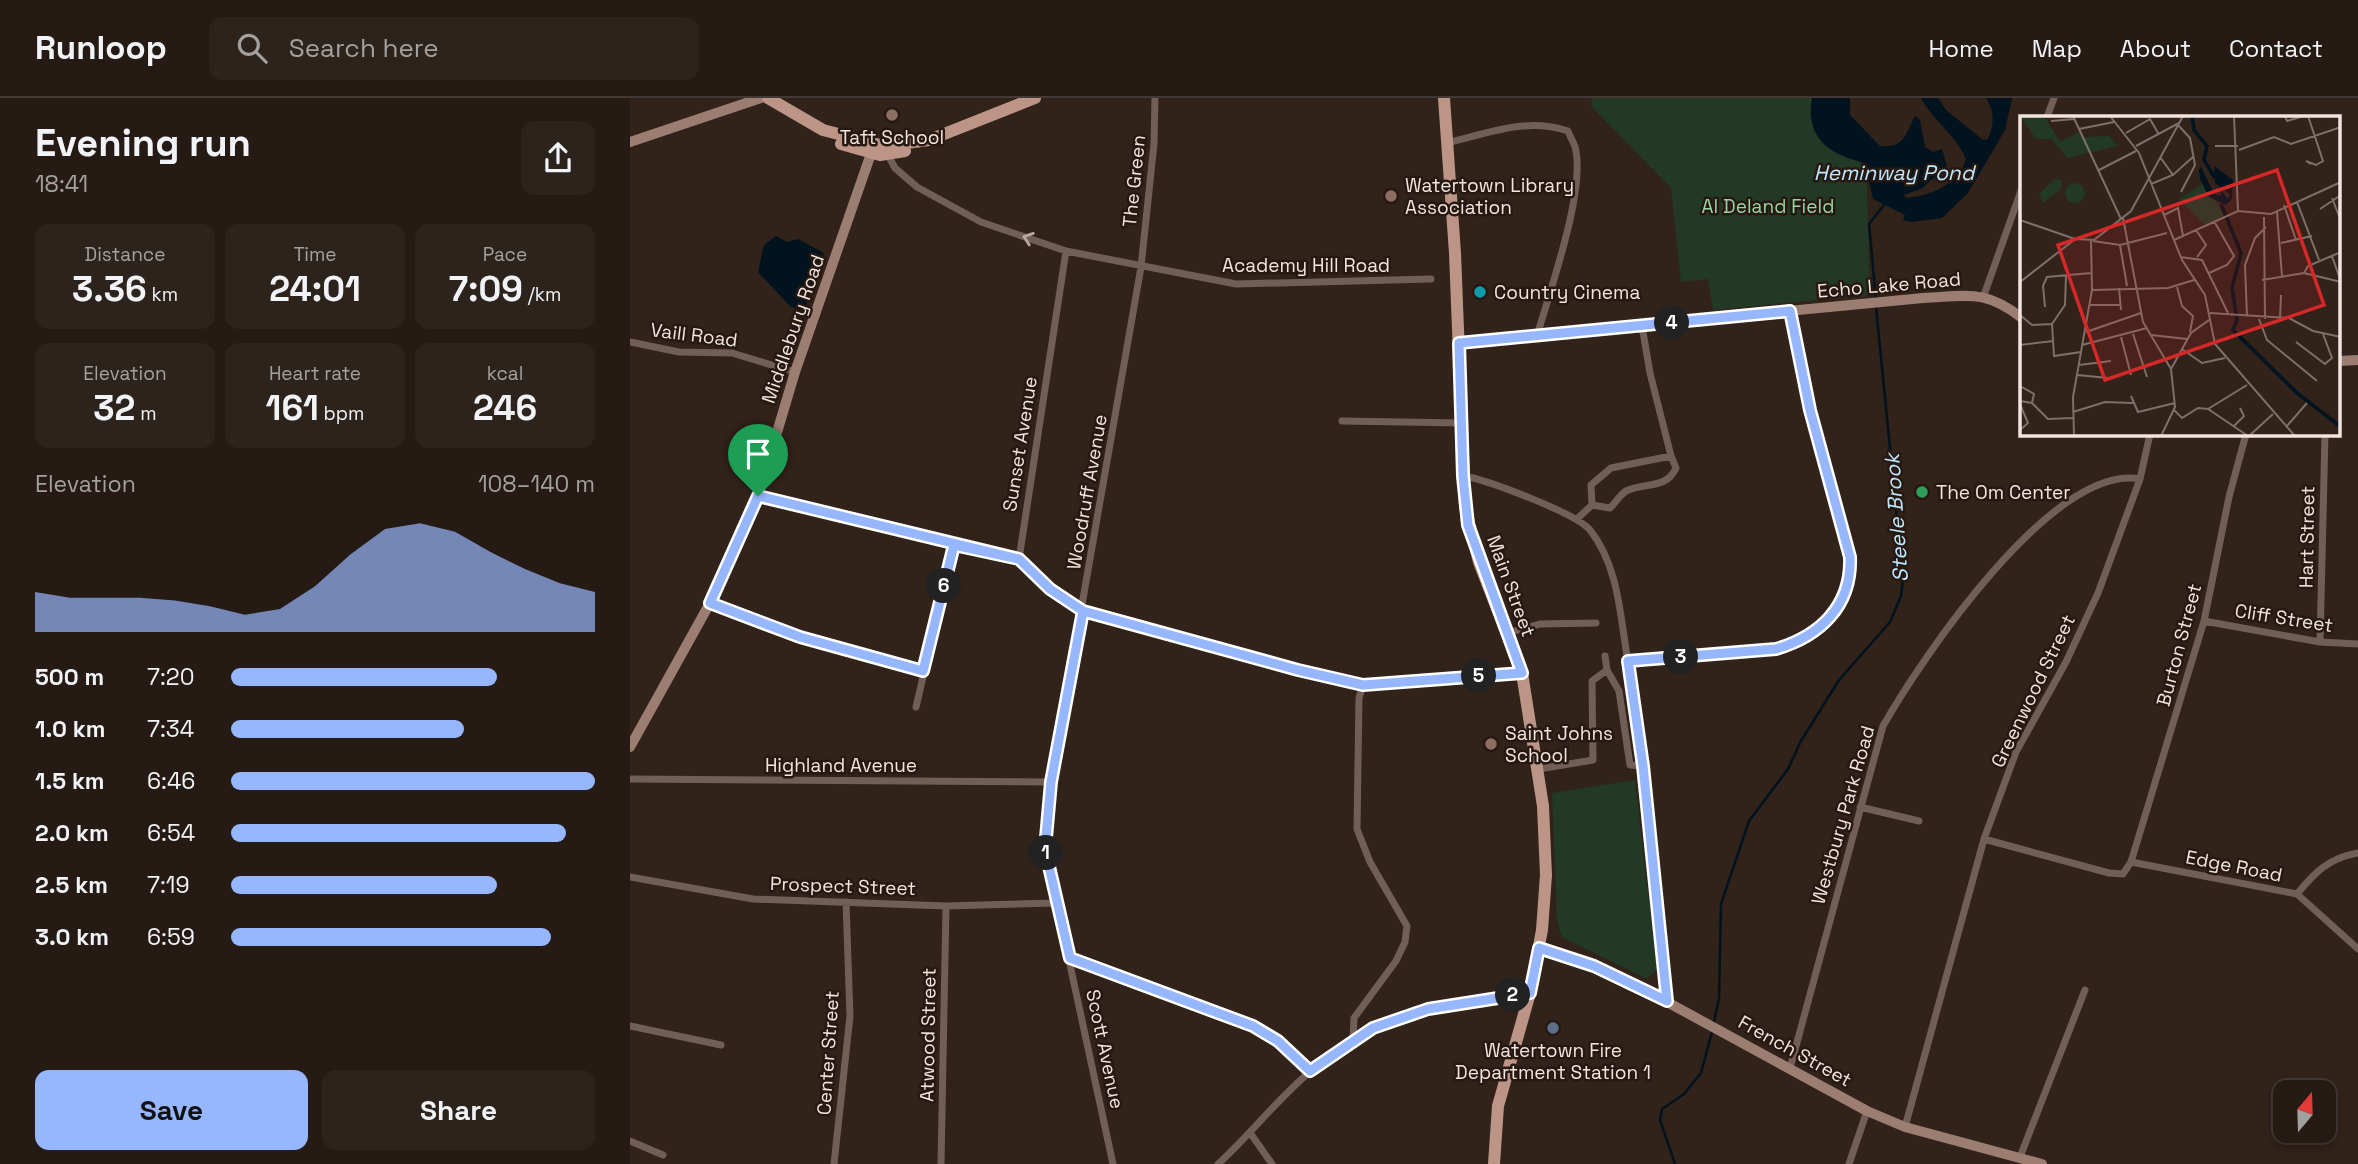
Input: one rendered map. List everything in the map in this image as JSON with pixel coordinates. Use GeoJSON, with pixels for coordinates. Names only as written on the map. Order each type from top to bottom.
{"type":"FeatureCollection","features":[{"type":"Feature","properties":{"kind":"main road"},"geometry":{"type":"LineString","coordinates":[[768,98],[823,130],[873,150],[888,155],[904,152],[909,145]]}},
{"type":"Feature","properties":{"kind":"main road"},"geometry":{"type":"LineString","coordinates":[[873,150],[909,145],[1035,98]]}},
{"type":"Feature","properties":{"kind":"main road","name":"Main Street"},"geometry":{"type":"LineString","coordinates":[[1444,98],[1459,343],[1463,476],[1468,525],[1522,673],[1539,769],[1546,875],[1539,948],[1530,993],[1498,1106],[1494,1164]]}},
{"type":"Feature","properties":{"kind":"street"},"geometry":{"type":"LineString","coordinates":[[630,142],[761,98]]}},
{"type":"Feature","properties":{"kind":"street","name":"The Green"},"geometry":{"type":"LineString","coordinates":[[1141,267],[1154,144],[1155,98]]}},
{"type":"Feature","properties":{"kind":"street"},"geometry":{"type":"LineString","coordinates":[[2047,116],[2054,98]]}},
{"type":"Feature","properties":{"kind":"street"},"geometry":{"type":"LineString","coordinates":[[1447,143],[1513,126],[1547,124],[1568,131],[1576,150],[1576,176],[1564,245],[1537,335]]}},
{"type":"Feature","properties":{"kind":"street","name":"Middlebury Road"},"geometry":{"type":"LineString","coordinates":[[630,747],[710,603],[758,496],[794,372],[873,150]]}},
{"type":"Feature","properties":{"kind":"street","name":"Academy Hill Road"},"geometry":{"type":"LineString","coordinates":[[888,155],[894,168],[917,187],[981,222],[1066,251],[1236,284],[1431,279]]}},
{"type":"Feature","properties":{"kind":"street"},"geometry":{"type":"LineString","coordinates":[[1984,295],[2020,194]]}},
{"type":"Feature","properties":{"kind":"street","name":"Sunset Avenue"},"geometry":{"type":"LineString","coordinates":[[1019,559],[1066,251]]}},
{"type":"Feature","properties":{"kind":"street","name":"Woodruff Avenue"},"geometry":{"type":"LineString","coordinates":[[1083,611],[1141,267]]}},
{"type":"Feature","properties":{"kind":"street","name":"Echo Lake Road"},"geometry":{"type":"LineString","coordinates":[[1459,343],[1870,303],[1984,295],[2000,302],[2020,317]]}},
{"type":"Feature","properties":{"kind":"street"},"geometry":{"type":"LineString","coordinates":[[1628,661],[1776,649],[1814,635],[1843,600],[1850,574],[1850,557],[1810,410],[1790,311]]}},
{"type":"Feature","properties":{"kind":"street"},"geometry":{"type":"LineString","coordinates":[[1592,505],[1610,508],[1625,492],[1661,483],[1672,477],[1676,468],[1650,373],[1642,326]]}},
{"type":"Feature","properties":{"kind":"street","name":"Vaill Road"},"geometry":{"type":"LineString","coordinates":[[630,342],[679,352],[732,353],[794,372]]}},
{"type":"Feature","properties":{"kind":"street"},"geometry":{"type":"LineString","coordinates":[[2340,361],[2358,360]]}},
{"type":"Feature","properties":{"kind":"street"},"geometry":{"type":"LineString","coordinates":[[1342,421],[1461,423]]}},
{"type":"Feature","properties":{"kind":"street","name":"Greenwood Street"},"geometry":{"type":"LineString","coordinates":[[1905,1127],[1984,839],[2016,752],[2066,662],[2098,593],[2140,479],[2150,436]]}},
{"type":"Feature","properties":{"kind":"street","name":"Burton Street"},"geometry":{"type":"LineString","coordinates":[[2131,862],[2204,621],[2232,484],[2245,436]]}},
{"type":"Feature","properties":{"kind":"street","name":"Hart Street"},"geometry":{"type":"LineString","coordinates":[[2320,642],[2325,436]]}},
{"type":"Feature","properties":{"kind":"street"},"geometry":{"type":"LineString","coordinates":[[1577,519],[1592,505],[1591,485],[1611,468],[1671,457]]}},
{"type":"Feature","properties":{"kind":"street"},"geometry":{"type":"LineString","coordinates":[[1463,476],[1577,519],[1596,538],[1613,577],[1643,766],[1667,1001]]}},
{"type":"Feature","properties":{"kind":"street","name":"Westbury Park Road"},"geometry":{"type":"LineString","coordinates":[[1790,1068],[1883,726],[1902,692],[1977,587],[2035,528],[2068,502],[2110,481],[2130,477],[2140,479]]}},
{"type":"Feature","properties":{"kind":"street"},"geometry":{"type":"LineString","coordinates":[[758,496],[1019,559],[1050,589],[1083,611],[1229,653],[1363,685],[1522,673]]}},
{"type":"Feature","properties":{"kind":"street"},"geometry":{"type":"LineString","coordinates":[[916,707],[954,545]]}},
{"type":"Feature","properties":{"kind":"street"},"geometry":{"type":"LineString","coordinates":[[710,603],[800,637],[923,671]]}},
{"type":"Feature","properties":{"kind":"street","name":"Scott Avenue"},"geometry":{"type":"LineString","coordinates":[[1083,611],[1051,782],[1045,849],[1113,1164]]}},
{"type":"Feature","properties":{"kind":"street","name":"Cliff Street"},"geometry":{"type":"LineString","coordinates":[[2204,621],[2320,642],[2358,644]]}},
{"type":"Feature","properties":{"kind":"street"},"geometry":{"type":"LineString","coordinates":[[1508,633],[1540,624],[1596,624]]}},
{"type":"Feature","properties":{"kind":"street"},"geometry":{"type":"LineString","coordinates":[[1605,656],[1607,670],[1619,691],[1630,765],[1643,766]]}},
{"type":"Feature","properties":{"kind":"street"},"geometry":{"type":"LineString","coordinates":[[1539,769],[1593,760],[1592,681],[1607,670]]}},
{"type":"Feature","properties":{"kind":"street"},"geometry":{"type":"LineString","coordinates":[[1353,1041],[1354,1018],[1396,961],[1405,942],[1407,926],[1370,862],[1357,829],[1359,698],[1363,685]]}},
{"type":"Feature","properties":{"kind":"street","name":"Highland Avenue"},"geometry":{"type":"LineString","coordinates":[[630,779],[1051,782]]}},
{"type":"Feature","properties":{"kind":"street"},"geometry":{"type":"LineString","coordinates":[[1860,807],[1919,821]]}},
{"type":"Feature","properties":{"kind":"street"},"geometry":{"type":"LineString","coordinates":[[1984,839],[2109,873],[2123,874],[2131,862]]}},
{"type":"Feature","properties":{"kind":"street","name":"Edge Road"},"geometry":{"type":"LineString","coordinates":[[2131,862],[2297,894],[2317,869],[2342,856],[2358,853]]}},
{"type":"Feature","properties":{"kind":"street","name":"Prospect Street"},"geometry":{"type":"LineString","coordinates":[[630,877],[752,899],[946,906],[1056,903]]}},
{"type":"Feature","properties":{"kind":"street"},"geometry":{"type":"LineString","coordinates":[[2297,894],[2358,949]]}},
{"type":"Feature","properties":{"kind":"street","name":"Center Street"},"geometry":{"type":"LineString","coordinates":[[834,1164],[850,1016],[846,902]]}},
{"type":"Feature","properties":{"kind":"street","name":"Atwood Street"},"geometry":{"type":"LineString","coordinates":[[941,1164],[946,906]]}},
{"type":"Feature","properties":{"kind":"street","name":"French Street"},"geometry":{"type":"LineString","coordinates":[[1539,948],[1594,966],[1667,1001],[1867,1111],[1905,1127],[2042,1164]]}},
{"type":"Feature","properties":{"kind":"street"},"geometry":{"type":"LineString","coordinates":[[1070,958],[1253,1026],[1278,1041],[1310,1071]]}},
{"type":"Feature","properties":{"kind":"street"},"geometry":{"type":"LineString","coordinates":[[2020,1157],[2085,990]]}},
{"type":"Feature","properties":{"kind":"street"},"geometry":{"type":"LineString","coordinates":[[1218,1164],[1251,1134],[1310,1071],[1373,1028],[1428,1009],[1530,993]]}},
{"type":"Feature","properties":{"kind":"street"},"geometry":{"type":"LineString","coordinates":[[630,1026],[721,1045]]}},
{"type":"Feature","properties":{"kind":"street"},"geometry":{"type":"LineString","coordinates":[[1849,1164],[1867,1111]]}},
{"type":"Feature","properties":{"kind":"street"},"geometry":{"type":"LineString","coordinates":[[1251,1134],[1272,1164]]}},
{"type":"Feature","properties":{"kind":"street"},"geometry":{"type":"LineString","coordinates":[[630,1141],[663,1155]]}},
{"type":"Feature","properties":{"kind":"green space","name":"Al Deland Field"},"geometry":{"type":"Polygon","coordinates":[[[1592,98],[1832,98],[1866,159],[1870,295],[1713,310],[1708,279],[1681,282],[1671,188],[1591,106],[1592,98]]]}},
{"type":"Feature","properties":{"kind":"green space"},"geometry":{"type":"Polygon","coordinates":[[[1635,780],[1657,970],[1647,979],[1562,937],[1557,920],[1552,793],[1635,780]]]}},
{"type":"Feature","properties":{"kind":"water","name":"Heminway Pond"},"geometry":{"type":"Polygon","coordinates":[[[1812,98],[1850,98],[1850,115],[1880,146],[1895,145],[1903,139],[1915,116],[1920,120],[1925,147],[1933,152],[1942,149],[1947,166],[1921,189],[1903,195],[1907,198],[1935,191],[1951,182],[1966,159],[1962,150],[1921,98],[1938,98],[1946,110],[1983,140],[1988,139],[1992,123],[1991,108],[1986,98],[2012,98],[2005,130],[1968,193],[1942,218],[1912,222],[1903,220],[1905,215],[1873,199],[1865,165],[1835,152],[1821,141],[1811,117],[1812,98]]]}},
{"type":"Feature","properties":{"kind":"water"},"geometry":{"type":"Polygon","coordinates":[[[776,236],[787,242],[798,239],[824,253],[806,306],[801,311],[790,306],[758,272],[764,245],[776,236]]]}},
{"type":"Feature","properties":{"kind":"waterway","name":"Steele Brook"},"geometry":{"type":"LineString","coordinates":[[1876,300],[1869,224],[1884,205]]}},
{"type":"Feature","properties":{"kind":"waterway","name":"Steele Brook"},"geometry":{"type":"LineString","coordinates":[[1714,1022],[1719,998],[1721,904],[1749,821],[1788,769],[1801,741],[1839,680],[1890,622],[1901,596],[1903,579],[1876,307]]}},
{"type":"Feature","properties":{"kind":"waterway","name":"Steele Brook"},"geometry":{"type":"LineString","coordinates":[[1675,1164],[1660,1120],[1662,1109],[1684,1094],[1701,1073],[1712,1032]]}},
{"type":"Feature","properties":{"kind":"place","name":"Taft School"},"geometry":{"type":"Point","coordinates":[892,115]}},
{"type":"Feature","properties":{"kind":"place","name":"Watertown Library Association"},"geometry":{"type":"Point","coordinates":[1391,196]}},
{"type":"Feature","properties":{"kind":"place","name":"Country Cinema"},"geometry":{"type":"Point","coordinates":[1480,292]}},
{"type":"Feature","properties":{"kind":"place","name":"The Om Center"},"geometry":{"type":"Point","coordinates":[1922,492]}},
{"type":"Feature","properties":{"kind":"place","name":"Saint Johns School"},"geometry":{"type":"Point","coordinates":[1491,744]}},
{"type":"Feature","properties":{"kind":"place","name":"Watertown Fire Department Station 1"},"geometry":{"type":"Point","coordinates":[1553,1028]}},
{"type":"Feature","properties":{"kind":"route"},"geometry":{"type":"LineString","coordinates":[[758,496],[710,603],[800,637],[923,671],[954,545],[1019,559],[1050,589],[1083,611],[1229,653],[1363,685],[1522,673],[1468,525],[1463,476],[1459,343],[1790,311],[1810,410],[1850,557],[1850,574],[1843,600],[1833,614],[1814,635],[1797,643],[1776,649],[1628,661],[1643,766],[1667,1001],[1594,966],[1539,948],[1530,993],[1428,1009],[1373,1028],[1310,1071],[1278,1041],[1253,1026],[1070,958],[1045,849],[1051,782],[1083,611],[1050,589],[1019,559],[758,496]]}}]}
